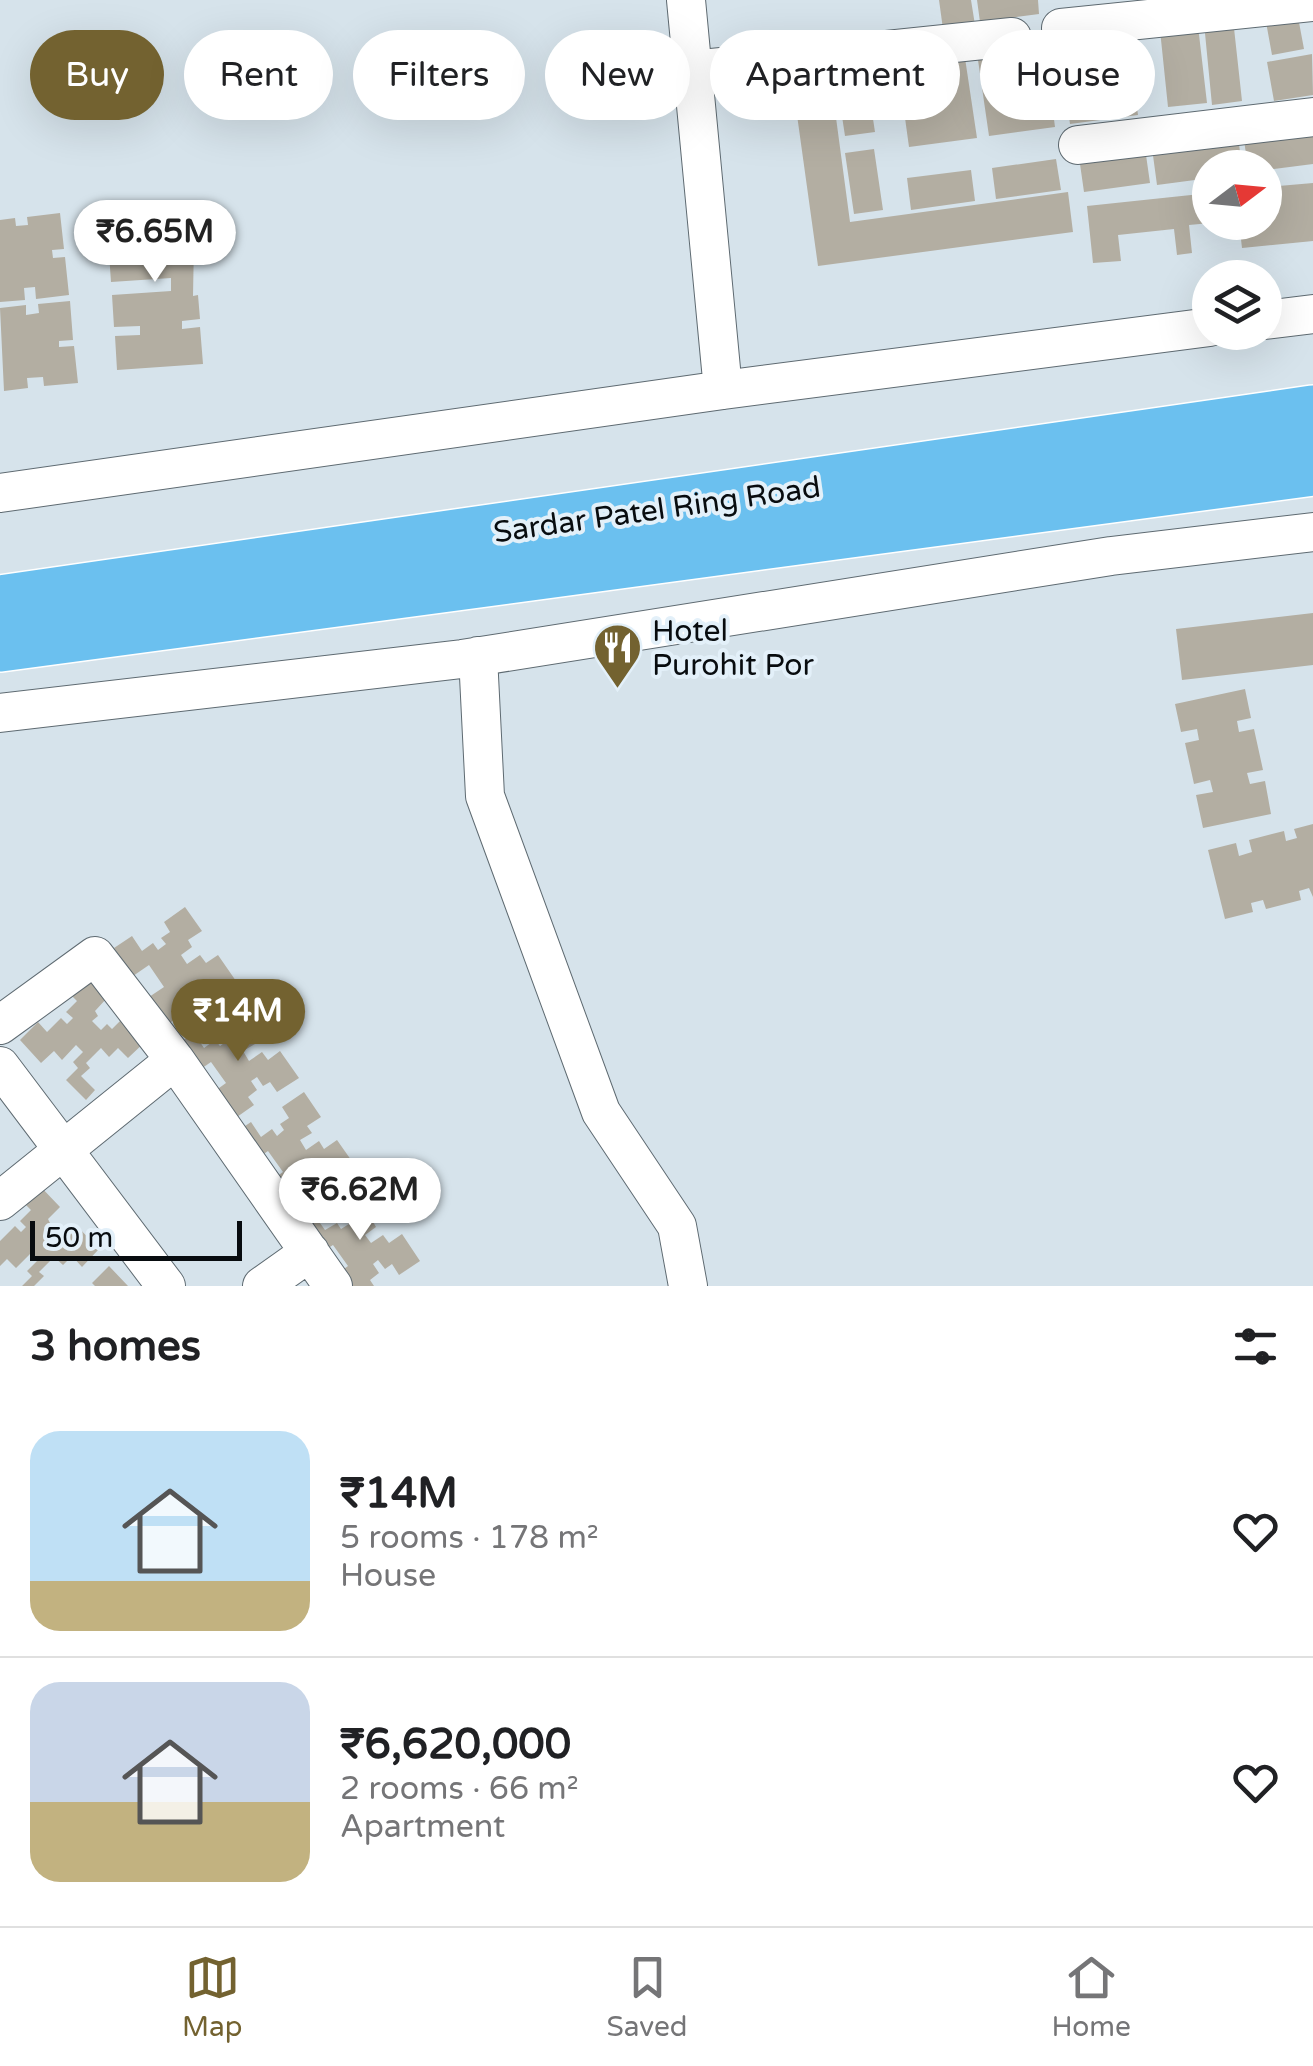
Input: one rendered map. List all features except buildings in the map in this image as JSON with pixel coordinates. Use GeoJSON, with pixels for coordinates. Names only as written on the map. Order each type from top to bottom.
{"type":"FeatureCollection","features":[{"type":"Feature","properties":{"kind":"highway","name":"Sardar Patel Ring Road"},"geometry":{"type":"LineString","coordinates":[[0,603],[1313,414]]}},
{"type":"Feature","properties":{"kind":"highway","name":"Sardar Patel Ring Road"},"geometry":{"type":"LineString","coordinates":[[0,644],[1313,468]]}},
{"type":"Feature","properties":{"kind":"street"},"geometry":{"type":"LineString","coordinates":[[686,0],[723,390]]}},
{"type":"Feature","properties":{"kind":"street"},"geometry":{"type":"LineString","coordinates":[[1061,28],[1313,2]]}},
{"type":"Feature","properties":{"kind":"street"},"geometry":{"type":"LineString","coordinates":[[692,70],[980,40]]}},
{"type":"Feature","properties":{"kind":"street"},"geometry":{"type":"LineString","coordinates":[[1078,145],[1313,116]]}},
{"type":"Feature","properties":{"kind":"street"},"geometry":{"type":"LineString","coordinates":[[1282,318],[1313,314]]}},
{"type":"Feature","properties":{"kind":"street"},"geometry":{"type":"LineString","coordinates":[[0,493],[723,390],[1192,330]]}},
{"type":"Feature","properties":{"kind":"street"},"geometry":{"type":"LineString","coordinates":[[0,713],[478,656],[1111,556],[1313,532]]}},
{"type":"Feature","properties":{"kind":"street"},"geometry":{"type":"LineString","coordinates":[[478,656],[485,796],[601,1112],[677,1226],[688,1286]]}},
{"type":"Feature","properties":{"kind":"street"},"geometry":{"type":"LineString","coordinates":[[0,1025],[95,956],[174,1060],[333,1286]]}},
{"type":"Feature","properties":{"kind":"street"},"geometry":{"type":"LineString","coordinates":[[0,1201],[174,1060]]}},
{"type":"Feature","properties":{"kind":"street"},"geometry":{"type":"LineString","coordinates":[[0,1066],[166,1286]]}},
{"type":"Feature","properties":{"kind":"street"},"geometry":{"type":"LineString","coordinates":[[262,1286],[310,1252]]}},
{"type":"Feature","properties":{"kind":"place","name":"Hotel Purohit Por"},"geometry":{"type":"Point","coordinates":[617,690]}}]}
